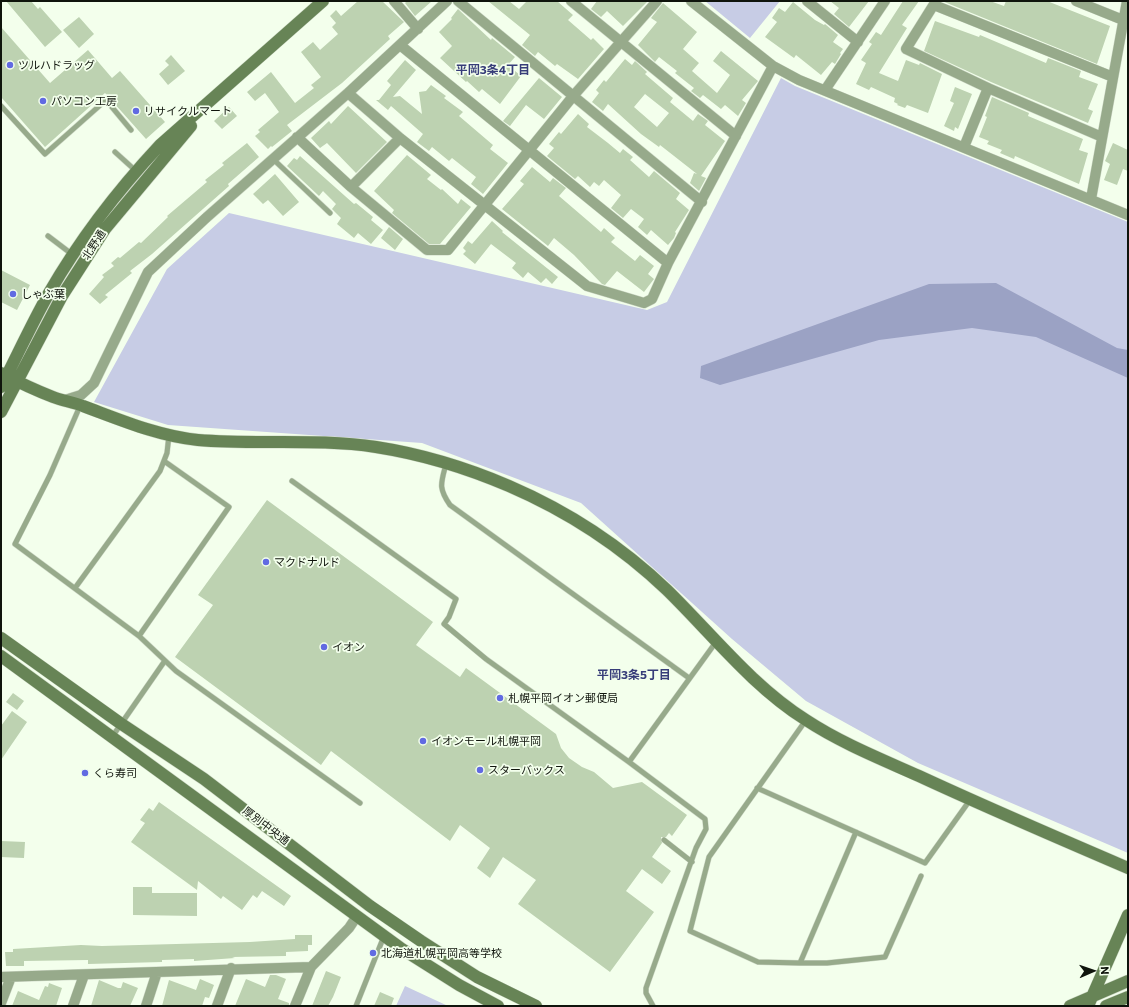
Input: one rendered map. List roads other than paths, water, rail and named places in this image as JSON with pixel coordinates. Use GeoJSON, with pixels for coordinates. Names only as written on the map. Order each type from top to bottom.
{"type":"FeatureCollection","features":[{"type":"Feature","properties":{"kind":"street","name":"北野通"},"geometry":{"type":"LineString","coordinates":[[1,412],[8,377],[50,292],[94,224],[136,171],[160,145],[323,1]]}},
{"type":"Feature","properties":{"kind":"street"},"geometry":{"type":"LineString","coordinates":[[394,1],[418,29]]}},
{"type":"Feature","properties":{"kind":"street"},"geometry":{"type":"LineString","coordinates":[[65,400],[81,395],[94,383],[148,272],[297,137],[348,93],[447,1]]}},
{"type":"Feature","properties":{"kind":"street"},"geometry":{"type":"LineString","coordinates":[[458,1],[574,95],[702,202]]}},
{"type":"Feature","properties":{"kind":"street"},"geometry":{"type":"LineString","coordinates":[[571,1],[620,43],[736,136]]}},
{"type":"Feature","properties":{"kind":"street"},"geometry":{"type":"LineString","coordinates":[[297,137],[351,187],[427,250],[448,250],[574,95],[657,1]]}},
{"type":"Feature","properties":{"kind":"street"},"geometry":{"type":"LineString","coordinates":[[691,1],[773,66],[799,80],[964,146],[1128,215]]}},
{"type":"Feature","properties":{"kind":"street"},"geometry":{"type":"LineString","coordinates":[[807,1],[858,42]]}},
{"type":"Feature","properties":{"kind":"street"},"geometry":{"type":"LineString","coordinates":[[825,90],[885,1]]}},
{"type":"Feature","properties":{"kind":"street"},"geometry":{"type":"LineString","coordinates":[[1076,1],[1123,20]]}},
{"type":"Feature","properties":{"kind":"street"},"geometry":{"type":"LineString","coordinates":[[1091,200],[1127,1]]}},
{"type":"Feature","properties":{"kind":"street"},"geometry":{"type":"LineString","coordinates":[[1102,137],[988,88],[906,49],[935,3],[1113,77]]}},
{"type":"Feature","properties":{"kind":"street"},"geometry":{"type":"LineString","coordinates":[[400,45],[668,263]]}},
{"type":"Feature","properties":{"kind":"street"},"geometry":{"type":"LineString","coordinates":[[348,93],[400,138],[587,286],[644,303],[652,299],[668,263],[702,202],[773,66]]}},
{"type":"Feature","properties":{"kind":"street"},"geometry":{"type":"LineString","coordinates":[[964,146],[988,88]]}},
{"type":"Feature","properties":{"kind":"street","name":"北野通"},"geometry":{"type":"LineString","coordinates":[[1,387],[105,229],[215,98]]}},
{"type":"Feature","properties":{"kind":"street"},"geometry":{"type":"LineString","coordinates":[[351,187],[400,138]]}},
{"type":"Feature","properties":{"kind":"street"},"geometry":{"type":"LineString","coordinates":[[8,377],[40,392],[131,424],[169,435],[199,440],[374,447],[446,464],[475,473],[508,486],[556,509],[583,525],[619,550],[665,589],[716,642],[767,691],[806,720],[861,750],[970,800],[1128,868]]}},
{"type":"Feature","properties":{"kind":"street","name":"厚別中央通"},"geometry":{"type":"LineString","coordinates":[[1,638],[120,723],[204,779],[364,901],[421,941],[477,977],[536,1006]]}},
{"type":"Feature","properties":{"kind":"street","name":"厚別中央通"},"geometry":{"type":"LineString","coordinates":[[1,656],[402,949],[459,985],[498,1006]]}},
{"type":"Feature","properties":{"kind":"street"},"geometry":{"type":"LineString","coordinates":[[1090,1002],[1128,914]]}},
{"type":"Feature","properties":{"kind":"street"},"geometry":{"type":"LineString","coordinates":[[295,1006],[311,967],[349,928],[357,916]]}},
{"type":"Feature","properties":{"kind":"street"},"geometry":{"type":"LineString","coordinates":[[1,1004],[6,977],[231,968],[311,967]]}},
{"type":"Feature","properties":{"kind":"street"},"geometry":{"type":"LineString","coordinates":[[217,1006],[231,968]]}},
{"type":"Feature","properties":{"kind":"street"},"geometry":{"type":"LineString","coordinates":[[146,1006],[157,972]]}},
{"type":"Feature","properties":{"kind":"street"},"geometry":{"type":"LineString","coordinates":[[72,1006],[84,975]]}},
{"type":"Feature","properties":{"kind":"street"},"geometry":{"type":"LineString","coordinates":[[1070,1006],[1090,1002],[1128,981]]}},
{"type":"Feature","properties":{"kind":"street"},"geometry":{"type":"LineString","coordinates":[[1106,1006],[1128,997]]}},
{"type":"Feature","properties":{"kind":"lane"},"geometry":{"type":"LineString","coordinates":[[1,106],[45,154],[106,100],[131,130]]}},
{"type":"Feature","properties":{"kind":"lane"},"geometry":{"type":"LineString","coordinates":[[115,152],[136,171]]}},
{"type":"Feature","properties":{"kind":"lane"},"geometry":{"type":"LineString","coordinates":[[273,159],[330,213]]}},
{"type":"Feature","properties":{"kind":"lane"},"geometry":{"type":"LineString","coordinates":[[48,236],[74,255]]}},
{"type":"Feature","properties":{"kind":"lane"},"geometry":{"type":"LineString","coordinates":[[80,405],[50,475],[15,544],[139,636],[164,662],[360,803]]}},
{"type":"Feature","properties":{"kind":"lane"},"geometry":{"type":"LineString","coordinates":[[75,588],[160,471],[164,461],[169,435]]}},
{"type":"Feature","properties":{"kind":"lane"},"geometry":{"type":"LineString","coordinates":[[139,636],[229,507],[164,461]]}},
{"type":"Feature","properties":{"kind":"lane"},"geometry":{"type":"LineString","coordinates":[[446,464],[441,482],[442,493],[450,505],[689,678]]}},
{"type":"Feature","properties":{"kind":"lane"},"geometry":{"type":"LineString","coordinates":[[292,481],[456,600],[444,624],[486,659],[705,819],[706,829],[692,862],[646,988],[646,993],[652,1006]]}},
{"type":"Feature","properties":{"kind":"lane"},"geometry":{"type":"LineString","coordinates":[[629,762],[716,642]]}},
{"type":"Feature","properties":{"kind":"lane"},"geometry":{"type":"LineString","coordinates":[[111,737],[164,662]]}},
{"type":"Feature","properties":{"kind":"lane"},"geometry":{"type":"LineString","coordinates":[[806,720],[709,856],[690,931],[758,962],[827,963],[885,956],[921,876]]}},
{"type":"Feature","properties":{"kind":"lane"},"geometry":{"type":"LineString","coordinates":[[757,788],[925,863],[970,800]]}},
{"type":"Feature","properties":{"kind":"lane"},"geometry":{"type":"LineString","coordinates":[[800,963],[856,832]]}},
{"type":"Feature","properties":{"kind":"lane"},"geometry":{"type":"LineString","coordinates":[[664,840],[692,862]]}},
{"type":"Feature","properties":{"kind":"lane"},"geometry":{"type":"LineString","coordinates":[[356,1006],[384,936]]}},
{"type":"Feature","properties":{"kind":"place","name":"ツルハドラッグ"},"geometry":{"type":"Point","coordinates":[10,65]}},
{"type":"Feature","properties":{"kind":"place","name":"パソコン工房"},"geometry":{"type":"Point","coordinates":[43,101]}},
{"type":"Feature","properties":{"kind":"place","name":"リサイクルマート"},"geometry":{"type":"Point","coordinates":[136,111]}},
{"type":"Feature","properties":{"kind":"place","name":"しゃぶ葉"},"geometry":{"type":"Point","coordinates":[13,294]}},
{"type":"Feature","properties":{"kind":"place","name":"マクドナルド"},"geometry":{"type":"Point","coordinates":[266,562]}},
{"type":"Feature","properties":{"kind":"place","name":"イオン"},"geometry":{"type":"Point","coordinates":[324,647]}},
{"type":"Feature","properties":{"kind":"place","name":"札幌平岡イオン郵便局"},"geometry":{"type":"Point","coordinates":[500,698]}},
{"type":"Feature","properties":{"kind":"place","name":"イオンモール札幌平岡"},"geometry":{"type":"Point","coordinates":[423,741]}},
{"type":"Feature","properties":{"kind":"place","name":"スターバックス"},"geometry":{"type":"Point","coordinates":[480,770]}},
{"type":"Feature","properties":{"kind":"place","name":"くら寿司"},"geometry":{"type":"Point","coordinates":[85,773]}},
{"type":"Feature","properties":{"kind":"place","name":"北海道札幌平岡高等学校"},"geometry":{"type":"Point","coordinates":[373,953]}},
{"type":"Feature","properties":{"kind":"district","name":"平岡3条4丁目"},"geometry":{"type":"Point","coordinates":[493,70]}},
{"type":"Feature","properties":{"kind":"district","name":"平岡3条5丁目"},"geometry":{"type":"Point","coordinates":[634,675]}}]}
